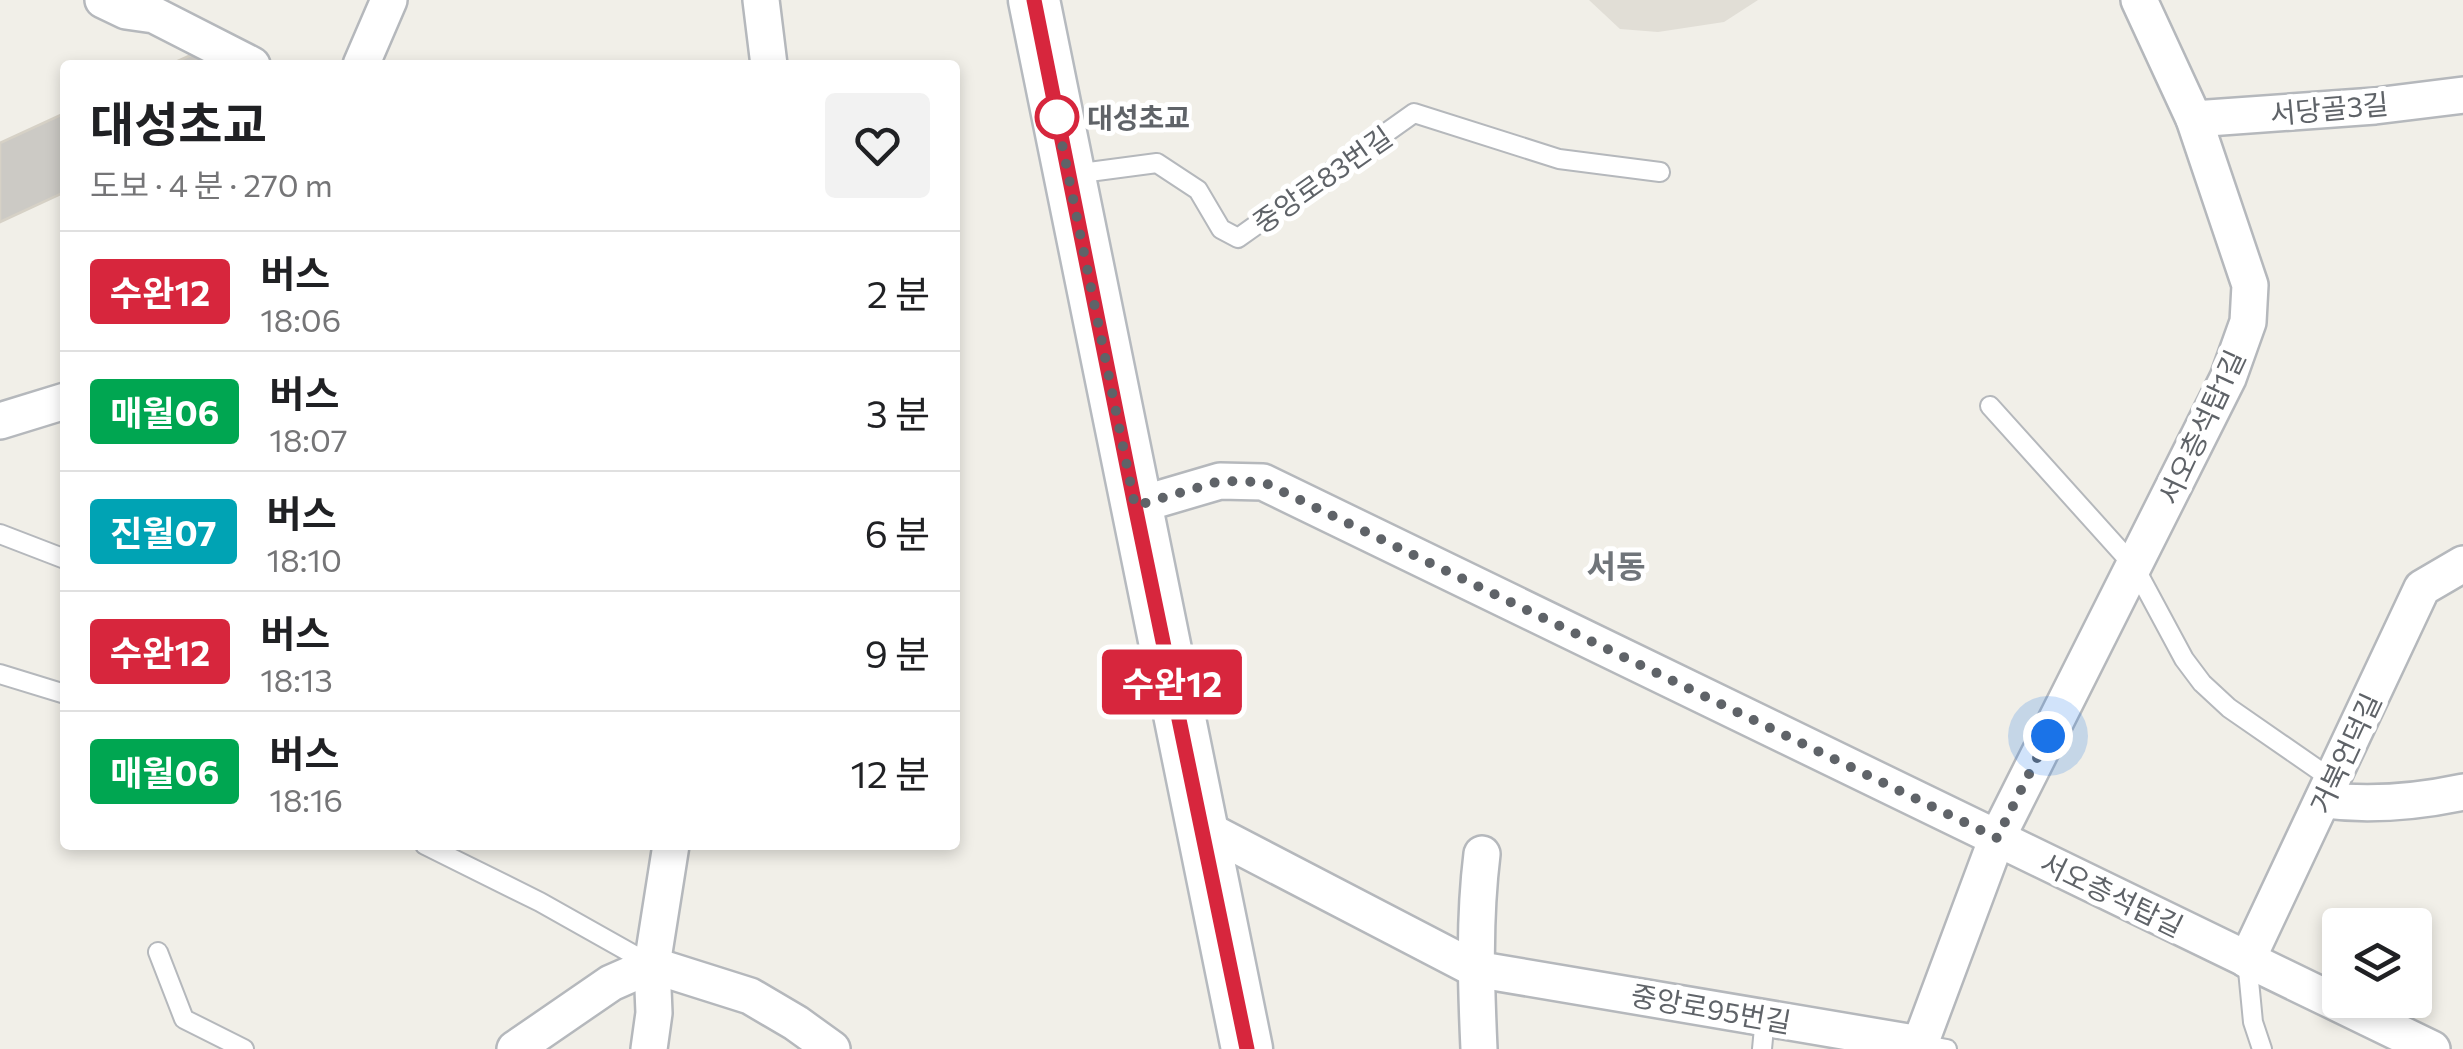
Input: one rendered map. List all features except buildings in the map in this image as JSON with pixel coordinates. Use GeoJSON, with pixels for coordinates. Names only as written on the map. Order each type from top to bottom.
{"type":"FeatureCollection","features":[{"type":"Feature","properties":{"kind":"main road"},"geometry":{"type":"LineString","coordinates":[[1034,0],[1248,1049]]}},
{"type":"Feature","properties":{"kind":"street"},"geometry":{"type":"LineString","coordinates":[[104,0],[126,11],[154,16],[242,60]]}},
{"type":"Feature","properties":{"kind":"street"},"geometry":{"type":"LineString","coordinates":[[363,60],[389,0]]}},
{"type":"Feature","properties":{"kind":"street"},"geometry":{"type":"LineString","coordinates":[[761,0],[769,60]]}},
{"type":"Feature","properties":{"kind":"street","name":"서오층석탑1길"},"geometry":{"type":"LineString","coordinates":[[1934,1046],[1997,838],[2228,378],[2248,322],[2250,284],[2194,119],[2139,0]]}},
{"type":"Feature","properties":{"kind":"street","name":"서당골3길"},"geometry":{"type":"LineString","coordinates":[[2194,119],[2375,106],[2463,95]]}},
{"type":"Feature","properties":{"kind":"street"},"geometry":{"type":"LineString","coordinates":[[0,421],[60,403]]}},
{"type":"Feature","properties":{"kind":"street","name":"서오층석탑길"},"geometry":{"type":"LineString","coordinates":[[1135,506],[1220,481],[1263,482],[2432,1049]]}},
{"type":"Feature","properties":{"kind":"street","name":"거북언덕길"},"geometry":{"type":"LineString","coordinates":[[2247,960],[2422,588],[2463,564]]}},
{"type":"Feature","properties":{"kind":"street"},"geometry":{"type":"LineString","coordinates":[[2328,790],[2380,804],[2463,792]]}},
{"type":"Feature","properties":{"kind":"street","name":"중앙로95번길"},"geometry":{"type":"LineString","coordinates":[[1202,827],[1475,968],[1764,1033],[1934,1046]]}},
{"type":"Feature","properties":{"kind":"street"},"geometry":{"type":"LineString","coordinates":[[649,1049],[654,1013],[652,965],[671,850]]}},
{"type":"Feature","properties":{"kind":"street"},"geometry":{"type":"LineString","coordinates":[[1479,1049],[1476,903],[1482,854]]}},
{"type":"Feature","properties":{"kind":"street"},"geometry":{"type":"LineString","coordinates":[[515,1049],[612,982],[652,965],[750,996],[832,1049]]}},
{"type":"Feature","properties":{"kind":"lane","name":"중앙로83번길"},"geometry":{"type":"LineString","coordinates":[[1068,175],[1157,163],[1198,190],[1221,229],[1238,238],[1414,113],[1559,159],[1660,172]]}},
{"type":"Feature","properties":{"kind":"lane"},"geometry":{"type":"LineString","coordinates":[[1990,406],[2134,566],[2184,658],[2202,683],[2328,790]]}},
{"type":"Feature","properties":{"kind":"lane"},"geometry":{"type":"LineString","coordinates":[[0,534],[60,557]]}},
{"type":"Feature","properties":{"kind":"lane"},"geometry":{"type":"LineString","coordinates":[[0,674],[60,692]]}},
{"type":"Feature","properties":{"kind":"lane"},"geometry":{"type":"LineString","coordinates":[[435,850],[540,902],[652,965]]}},
{"type":"Feature","properties":{"kind":"lane"},"geometry":{"type":"LineString","coordinates":[[158,952],[184,1019],[244,1049]]}},
{"type":"Feature","properties":{"kind":"lane"},"geometry":{"type":"LineString","coordinates":[[2247,960],[2253,1022],[2262,1049]]}},
{"type":"Feature","properties":{"kind":"shaded area"},"geometry":{"type":"Polygon","coordinates":[[[1589,0],[1758,0],[1724,22],[1658,32],[1620,29],[1589,0]]]}},
{"type":"Feature","properties":{"kind":"bus line","name":"수완12"},"geometry":{"type":"LineString","coordinates":[[1034,0],[1247,1049]]}},
{"type":"Feature","properties":{"kind":"place","name":"대성초교"},"geometry":{"type":"Point","coordinates":[1057,117]}},
{"type":"Feature","properties":{"kind":"district","name":"서동"},"geometry":{"type":"Point","coordinates":[1616,565]}},
{"type":"Feature","properties":{"kind":"route"},"geometry":{"type":"LineString","coordinates":[[1057,117],[1056,114],[1135,506],[1220,481],[1263,482],[1997,838],[2048,736]]}}]}
